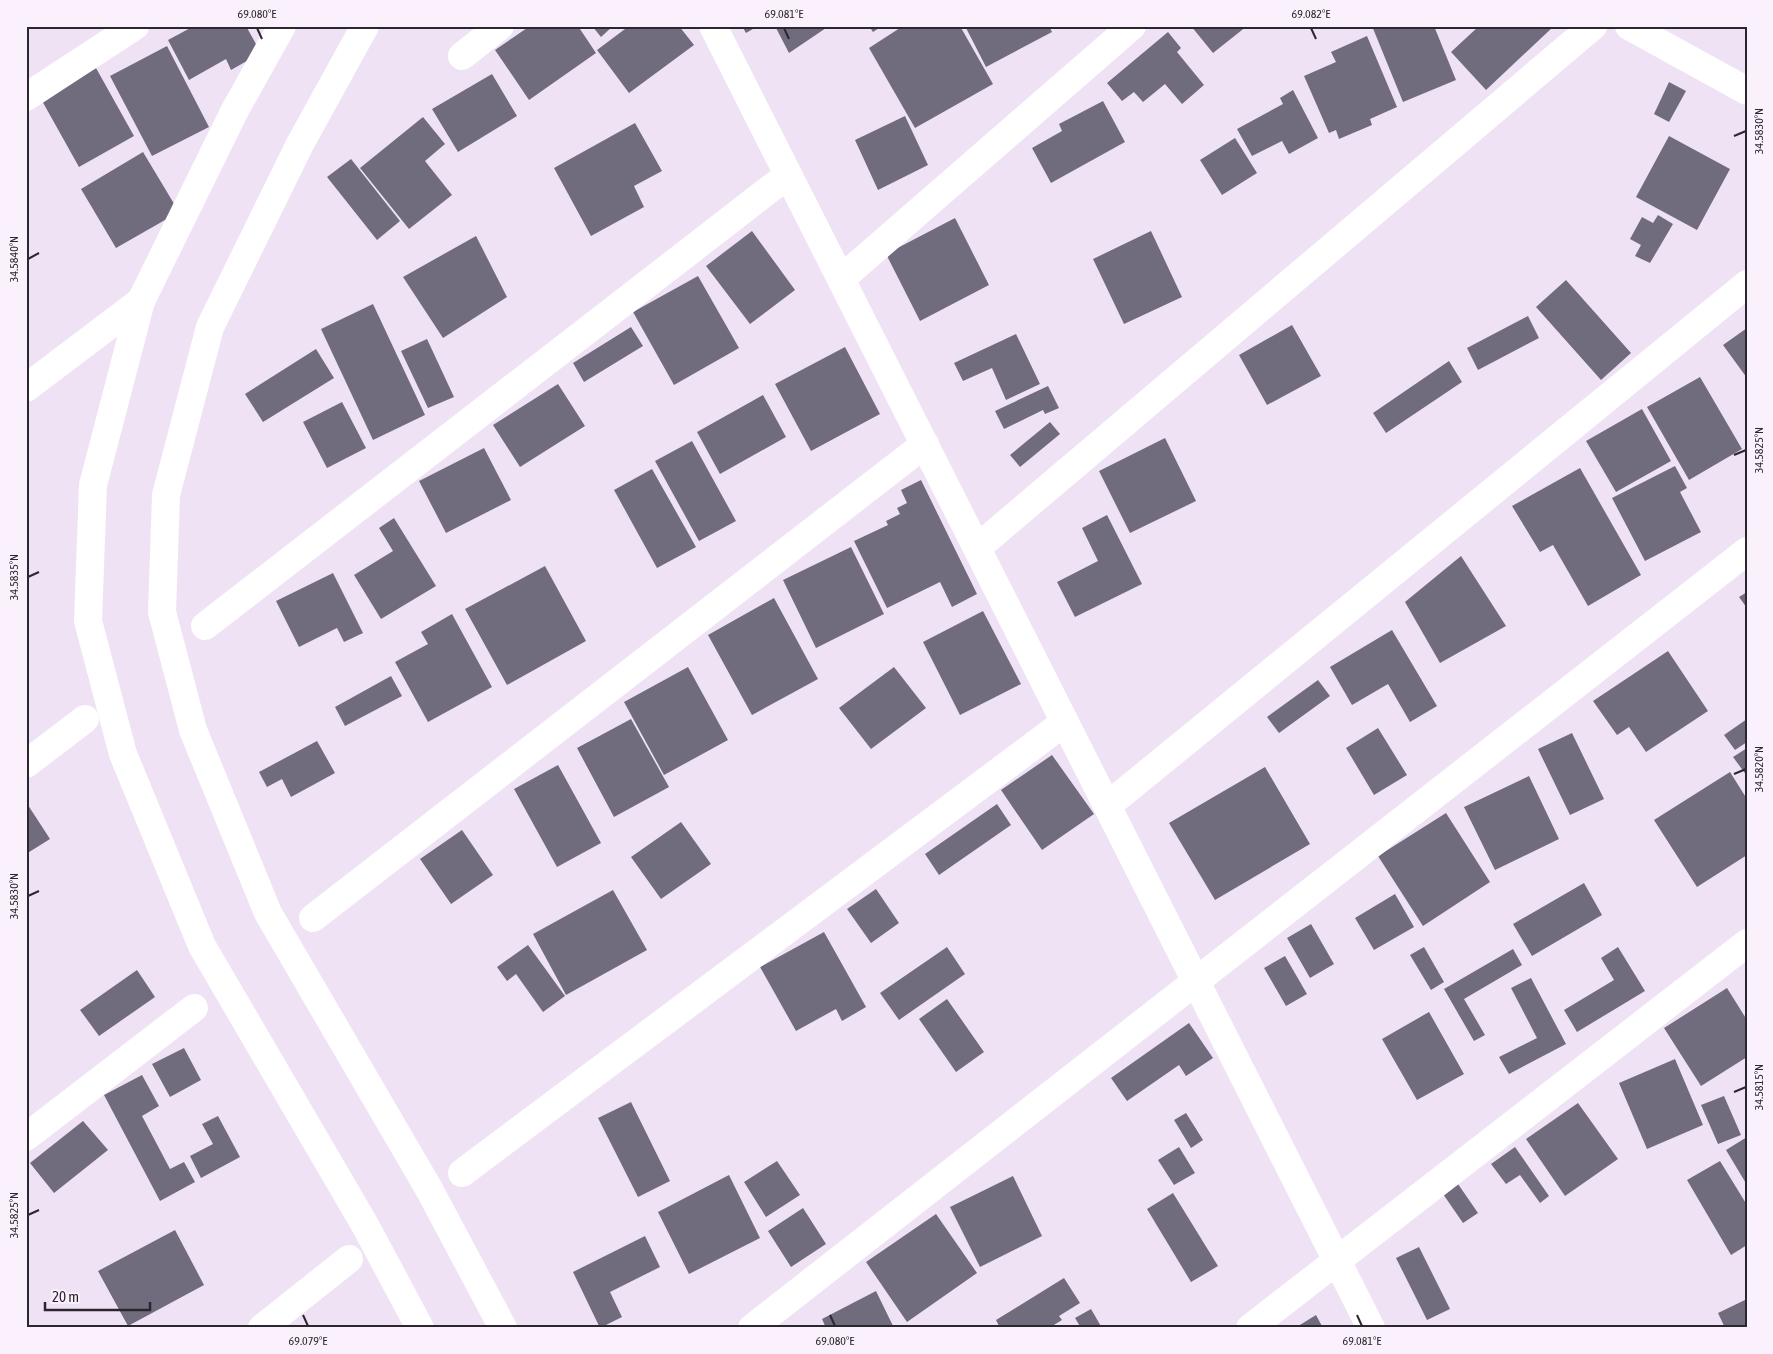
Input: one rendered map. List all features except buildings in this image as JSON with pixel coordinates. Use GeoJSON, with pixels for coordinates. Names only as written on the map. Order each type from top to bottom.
{"type":"FeatureCollection","features":[{"type":"Feature","properties":{"kind":"street"},"geometry":{"type":"LineString","coordinates":[[26,97],[135,26]]}},
{"type":"Feature","properties":{"kind":"street"},"geometry":{"type":"LineString","coordinates":[[282,26],[235,110],[141,301],[93,485],[88,621],[123,754],[202,946],[365,1225],[420,1328]]}},
{"type":"Feature","properties":{"kind":"street"},"geometry":{"type":"LineString","coordinates":[[365,26],[300,144],[210,326],[166,495],[162,612],[193,730],[268,913],[429,1188],[503,1328]]}},
{"type":"Feature","properties":{"kind":"street"},"geometry":{"type":"LineString","coordinates":[[462,56],[500,26]]}},
{"type":"Feature","properties":{"kind":"street"},"geometry":{"type":"LineString","coordinates":[[713,26],[1371,1328]]}},
{"type":"Feature","properties":{"kind":"street"},"geometry":{"type":"LineString","coordinates":[[841,279],[1132,26]]}},
{"type":"Feature","properties":{"kind":"street"},"geometry":{"type":"LineString","coordinates":[[977,548],[1593,26]]}},
{"type":"Feature","properties":{"kind":"street"},"geometry":{"type":"LineString","coordinates":[[1629,26],[1747,91]]}},
{"type":"Feature","properties":{"kind":"street"},"geometry":{"type":"LineString","coordinates":[[204,626],[788,175]]}},
{"type":"Feature","properties":{"kind":"street"},"geometry":{"type":"LineString","coordinates":[[1107,806],[1747,284]]}},
{"type":"Feature","properties":{"kind":"street"},"geometry":{"type":"LineString","coordinates":[[26,388],[141,301]]}},
{"type":"Feature","properties":{"kind":"street"},"geometry":{"type":"LineString","coordinates":[[313,918],[925,444]]}},
{"type":"Feature","properties":{"kind":"street"},"geometry":{"type":"LineString","coordinates":[[752,1328],[1195,980],[1747,552]]}},
{"type":"Feature","properties":{"kind":"street"},"geometry":{"type":"LineString","coordinates":[[26,764],[85,719]]}},
{"type":"Feature","properties":{"kind":"street"},"geometry":{"type":"LineString","coordinates":[[462,1173],[1065,722]]}},
{"type":"Feature","properties":{"kind":"street"},"geometry":{"type":"LineString","coordinates":[[1250,1328],[1747,943]]}},
{"type":"Feature","properties":{"kind":"street"},"geometry":{"type":"LineString","coordinates":[[26,1137],[194,1008]]}},
{"type":"Feature","properties":{"kind":"street"},"geometry":{"type":"LineString","coordinates":[[262,1328],[349,1259]]}}]}
